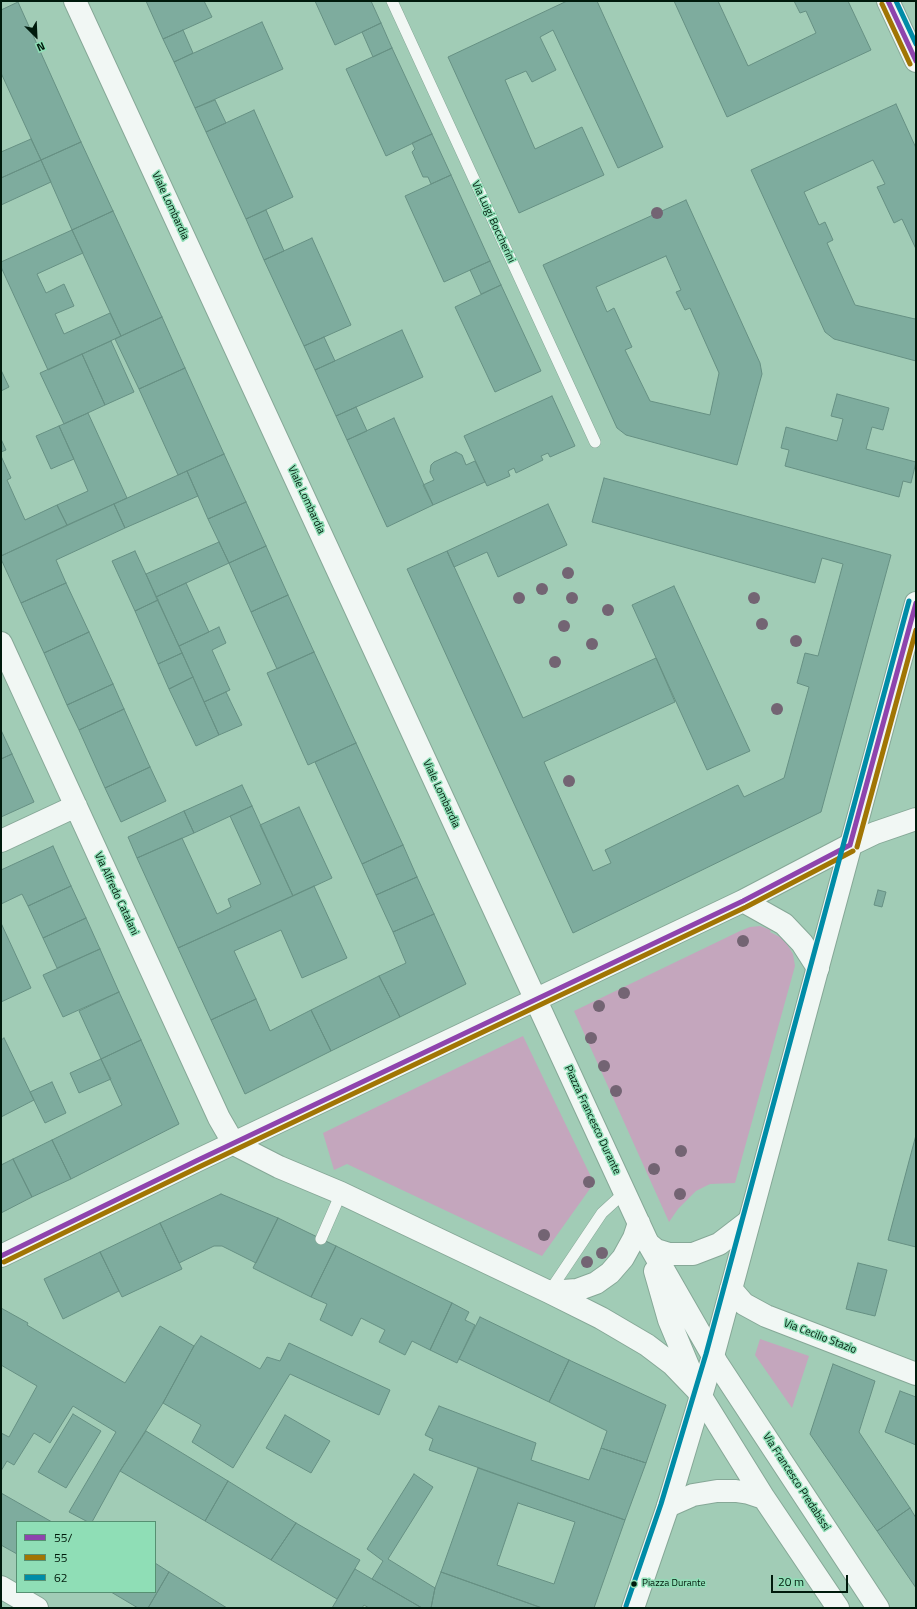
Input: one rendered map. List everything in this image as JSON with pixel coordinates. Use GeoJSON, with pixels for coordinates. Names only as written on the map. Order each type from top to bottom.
{"type":"FeatureCollection","features":[{"type":"Feature","properties":{"kind":"street","name":"Viale Lombardia"},"geometry":{"type":"LineString","coordinates":[[75,1],[536,1000]]}},
{"type":"Feature","properties":{"kind":"street"},"geometry":{"type":"LineString","coordinates":[[888,1],[916,61]]}},
{"type":"Feature","properties":{"kind":"street"},"geometry":{"type":"LineString","coordinates":[[633,1608],[668,1506],[713,1356],[916,603]]}},
{"type":"Feature","properties":{"kind":"street","name":"Via Alfredo Catalani"},"geometry":{"type":"LineString","coordinates":[[1,643],[219,1118],[234,1144]]}},
{"type":"Feature","properties":{"kind":"street"},"geometry":{"type":"LineString","coordinates":[[1,841],[76,806]]}},
{"type":"Feature","properties":{"kind":"street"},"geometry":{"type":"LineString","coordinates":[[1,1256],[743,901],[875,833],[916,819]]}},
{"type":"Feature","properties":{"kind":"street"},"geometry":{"type":"LineString","coordinates":[[743,901],[784,924],[802,943],[818,968]]}},
{"type":"Feature","properties":{"kind":"street","name":"Piazza Francesco Durante"},"geometry":{"type":"LineString","coordinates":[[536,1000],[646,1236],[713,1356]]}},
{"type":"Feature","properties":{"kind":"street"},"geometry":{"type":"LineString","coordinates":[[234,1144],[278,1167],[341,1193],[601,1318],[647,1345],[672,1364],[701,1396],[764,1498],[838,1608]]}},
{"type":"Feature","properties":{"kind":"street"},"geometry":{"type":"LineString","coordinates":[[549,1292],[577,1290],[596,1283],[610,1273],[623,1258],[634,1238],[646,1236],[656,1250],[669,1254],[693,1254],[718,1244],[750,1220]]}},
{"type":"Feature","properties":{"kind":"street","name":"Piazza Francesco Durante"},"geometry":{"type":"LineString","coordinates":[[646,1236],[658,1285],[669,1320],[701,1396]]}},
{"type":"Feature","properties":{"kind":"street","name":"Via Cecilio Stazio"},"geometry":{"type":"LineString","coordinates":[[731,1289],[744,1304],[766,1316],[916,1374]]}},
{"type":"Feature","properties":{"kind":"street","name":"Via Francesco Predabissi"},"geometry":{"type":"LineString","coordinates":[[713,1356],[878,1608]]}},
{"type":"Feature","properties":{"kind":"street"},"geometry":{"type":"LineString","coordinates":[[668,1506],[693,1495],[717,1491],[743,1492],[764,1498]]}},
{"type":"Feature","properties":{"kind":"street"},"geometry":{"type":"LineString","coordinates":[[1,1587],[37,1608]]}},
{"type":"Feature","properties":{"kind":"lane","name":"Via Luigi Boccherini"},"geometry":{"type":"LineString","coordinates":[[392,1],[595,442]]}},
{"type":"Feature","properties":{"kind":"lane"},"geometry":{"type":"LineString","coordinates":[[549,1292],[602,1213],[625,1192]]}},
{"type":"Feature","properties":{"kind":"lane"},"geometry":{"type":"LineString","coordinates":[[321,1239],[341,1193]]}},
{"type":"Feature","properties":{"kind":"shaded area"},"geometry":{"type":"Polygon","coordinates":[[[760,926],[771,930],[770,932],[780,937],[787,944],[793,954],[795,966],[735,1183],[710,1184],[696,1191],[678,1209],[669,1222],[574,1011],[740,931],[750,927],[760,926]]]}},
{"type":"Feature","properties":{"kind":"shaded area"},"geometry":{"type":"Polygon","coordinates":[[[523,1036],[594,1183],[542,1256],[347,1164],[334,1170],[323,1133],[523,1036]]]}},
{"type":"Feature","properties":{"kind":"shaded area"},"geometry":{"type":"Polygon","coordinates":[[[760,1339],[809,1356],[792,1408],[755,1355],[760,1339]]]}},
{"type":"Feature","properties":{"kind":"building"},"geometry":{"type":"Polygon","coordinates":[[[146,1],[204,1],[212,17],[163,39],[146,1]]]}},
{"type":"Feature","properties":{"kind":"building"},"geometry":{"type":"Polygon","coordinates":[[[315,1],[371,1],[381,23],[335,45],[315,1]]]}},
{"type":"Feature","properties":{"kind":"building"},"geometry":{"type":"Polygon","coordinates":[[[567,1],[597,1],[663,147],[618,168],[553,30],[540,37],[556,70],[532,82],[526,71],[505,80],[535,149],[582,127],[604,175],[519,213],[448,57],[567,1]]]}},
{"type":"Feature","properties":{"kind":"building"},"geometry":{"type":"Polygon","coordinates":[[[674,1],[718,1],[748,66],[816,33],[806,11],[800,13],[794,1],[848,1],[871,50],[727,117],[674,1]]]}},
{"type":"Feature","properties":{"kind":"building"},"geometry":{"type":"Polygon","coordinates":[[[18,2],[81,142],[41,160],[1,73],[1,10],[18,2]]]}},
{"type":"Feature","properties":{"kind":"building"},"geometry":{"type":"Polygon","coordinates":[[[262,22],[283,69],[195,108],[174,62],[262,22]]]}},
{"type":"Feature","properties":{"kind":"building"},"geometry":{"type":"Polygon","coordinates":[[[381,23],[392,48],[373,57],[362,32],[381,23]]]}},
{"type":"Feature","properties":{"kind":"building"},"geometry":{"type":"Polygon","coordinates":[[[183,30],[193,53],[174,62],[163,39],[183,30]]]}},
{"type":"Feature","properties":{"kind":"building"},"geometry":{"type":"Polygon","coordinates":[[[392,48],[432,134],[386,156],[346,69],[392,48]]]}},
{"type":"Feature","properties":{"kind":"building"},"geometry":{"type":"Polygon","coordinates":[[[215,100],[226,123],[206,132],[195,108],[215,100]]]}},
{"type":"Feature","properties":{"kind":"building"},"geometry":{"type":"Polygon","coordinates":[[[896,104],[916,148],[916,249],[902,219],[894,223],[877,187],[885,184],[873,160],[804,192],[819,225],[825,222],[833,240],[827,243],[855,305],[915,319],[916,316],[916,361],[834,339],[825,332],[751,170],[896,104]]]}},
{"type":"Feature","properties":{"kind":"building"},"geometry":{"type":"Polygon","coordinates":[[[254,110],[293,197],[246,219],[206,132],[254,110]]]}},
{"type":"Feature","properties":{"kind":"building"},"geometry":{"type":"Polygon","coordinates":[[[432,134],[451,175],[431,184],[428,177],[423,177],[412,152],[415,149],[412,143],[432,134]]]}},
{"type":"Feature","properties":{"kind":"building"},"geometry":{"type":"Polygon","coordinates":[[[31,139],[41,160],[1,178],[1,152],[31,139]]]}},
{"type":"Feature","properties":{"kind":"building"},"geometry":{"type":"Polygon","coordinates":[[[81,142],[113,211],[72,230],[41,160],[81,142]]]}},
{"type":"Feature","properties":{"kind":"building"},"geometry":{"type":"Polygon","coordinates":[[[41,160],[51,182],[1,205],[1,178],[41,160]]]}},
{"type":"Feature","properties":{"kind":"building"},"geometry":{"type":"Polygon","coordinates":[[[451,175],[490,261],[444,282],[405,196],[451,175]]]}},
{"type":"Feature","properties":{"kind":"building"},"geometry":{"type":"Polygon","coordinates":[[[686,200],[760,363],[762,374],[737,465],[626,435],[617,428],[543,265],[686,200]],[[666,256],[596,287],[607,312],[614,308],[632,347],[625,350],[650,401],[710,415],[719,373],[690,308],[685,310],[676,292],[681,290],[666,256]]]}},
{"type":"Feature","properties":{"kind":"building"},"geometry":{"type":"Polygon","coordinates":[[[266,210],[284,251],[264,260],[246,219],[266,210]]]}},
{"type":"Feature","properties":{"kind":"building"},"geometry":{"type":"Polygon","coordinates":[[[113,211],[162,317],[121,336],[72,230],[113,211]]]}},
{"type":"Feature","properties":{"kind":"building"},"geometry":{"type":"Polygon","coordinates":[[[72,230],[83,253],[37,274],[46,293],[64,284],[74,306],[55,314],[64,334],[110,313],[121,336],[48,370],[1,267],[1,262],[72,230]]]}},
{"type":"Feature","properties":{"kind":"building"},"geometry":{"type":"Polygon","coordinates":[[[312,238],[351,325],[304,346],[264,260],[312,238]]]}},
{"type":"Feature","properties":{"kind":"building"},"geometry":{"type":"Polygon","coordinates":[[[490,261],[501,285],[481,294],[470,270],[490,261]]]}},
{"type":"Feature","properties":{"kind":"building"},"geometry":{"type":"Polygon","coordinates":[[[501,285],[541,371],[495,392],[455,307],[501,285]]]}},
{"type":"Feature","properties":{"kind":"building"},"geometry":{"type":"Polygon","coordinates":[[[162,317],[185,368],[139,389],[115,339],[162,317]]]}},
{"type":"Feature","properties":{"kind":"building"},"geometry":{"type":"Polygon","coordinates":[[[402,330],[423,377],[336,416],[315,370],[402,330]]]}},
{"type":"Feature","properties":{"kind":"building"},"geometry":{"type":"Polygon","coordinates":[[[324,337],[335,361],[315,370],[304,346],[324,337]]]}},
{"type":"Feature","properties":{"kind":"building"},"geometry":{"type":"Polygon","coordinates":[[[111,341],[134,392],[105,405],[82,354],[111,341]]]}},
{"type":"Feature","properties":{"kind":"building"},"geometry":{"type":"Polygon","coordinates":[[[82,354],[105,405],[64,424],[40,373],[82,354]]]}},
{"type":"Feature","properties":{"kind":"building"},"geometry":{"type":"Polygon","coordinates":[[[185,368],[224,454],[178,475],[139,389],[185,368]]]}},
{"type":"Feature","properties":{"kind":"building"},"geometry":{"type":"Polygon","coordinates":[[[1,370],[9,387],[1,391],[1,370]]]}},
{"type":"Feature","properties":{"kind":"building"},"geometry":{"type":"Polygon","coordinates":[[[837,394],[889,408],[883,430],[872,427],[866,449],[916,462],[911,483],[903,481],[899,497],[785,466],[789,450],[781,448],[786,427],[837,441],[843,419],[831,416],[837,394]]]}},
{"type":"Feature","properties":{"kind":"building"},"geometry":{"type":"Polygon","coordinates":[[[552,396],[575,446],[550,457],[548,453],[541,456],[543,460],[516,473],[514,468],[508,471],[510,476],[487,486],[464,436],[552,396]]]}},
{"type":"Feature","properties":{"kind":"building"},"geometry":{"type":"Polygon","coordinates":[[[356,407],[367,431],[347,440],[336,416],[356,407]]]}},
{"type":"Feature","properties":{"kind":"building"},"geometry":{"type":"Polygon","coordinates":[[[88,413],[127,498],[67,525],[57,505],[88,491],[59,426],[88,413]]]}},
{"type":"Feature","properties":{"kind":"building"},"geometry":{"type":"Polygon","coordinates":[[[394,418],[433,505],[387,527],[347,440],[394,418]]]}},
{"type":"Feature","properties":{"kind":"building"},"geometry":{"type":"Polygon","coordinates":[[[59,426],[74,459],[51,469],[36,436],[59,426]]]}},
{"type":"Feature","properties":{"kind":"building"},"geometry":{"type":"Polygon","coordinates":[[[1,439],[6,450],[1,452],[1,439]]]}},
{"type":"Feature","properties":{"kind":"building"},"geometry":{"type":"Polygon","coordinates":[[[456,452],[462,455],[466,465],[475,461],[485,482],[433,505],[423,485],[434,480],[430,472],[431,465],[434,462],[456,452]]]}},
{"type":"Feature","properties":{"kind":"building"},"geometry":{"type":"Polygon","coordinates":[[[224,454],[246,502],[208,519],[187,471],[224,454]]]}},
{"type":"Feature","properties":{"kind":"building"},"geometry":{"type":"Polygon","coordinates":[[[1,456],[11,478],[7,480],[25,520],[57,505],[67,525],[1,556],[1,456]]]}},
{"type":"Feature","properties":{"kind":"building"},"geometry":{"type":"Polygon","coordinates":[[[187,471],[198,496],[125,528],[114,504],[187,471]]]}},
{"type":"Feature","properties":{"kind":"building"},"geometry":{"type":"Polygon","coordinates":[[[604,478],[891,555],[821,812],[573,933],[407,569],[447,551],[523,718],[656,658],[675,702],[544,762],[593,871],[611,863],[605,850],[738,785],[744,797],[784,778],[809,687],[797,683],[805,653],[818,656],[843,564],[822,558],[815,583],[592,522],[604,478]]]}},
{"type":"Feature","properties":{"kind":"building"},"geometry":{"type":"Polygon","coordinates":[[[246,502],[266,546],[229,563],[208,519],[246,502]]]}},
{"type":"Feature","properties":{"kind":"building"},"geometry":{"type":"Polygon","coordinates":[[[114,504],[125,528],[56,560],[66,583],[21,603],[1,556],[114,504]]]}},
{"type":"Feature","properties":{"kind":"building"},"geometry":{"type":"Polygon","coordinates":[[[548,504],[567,545],[498,577],[487,552],[454,567],[447,551],[548,504]]]}},
{"type":"Feature","properties":{"kind":"building"},"geometry":{"type":"Polygon","coordinates":[[[219,542],[229,563],[156,597],[146,574],[219,542]]]}},
{"type":"Feature","properties":{"kind":"building"},"geometry":{"type":"Polygon","coordinates":[[[266,546],[288,595],[251,612],[229,563],[266,546]]]}},
{"type":"Feature","properties":{"kind":"building"},"geometry":{"type":"Polygon","coordinates":[[[135,551],[158,600],[135,611],[112,561],[135,551]]]}},
{"type":"Feature","properties":{"kind":"building"},"geometry":{"type":"Polygon","coordinates":[[[66,583],[89,632],[44,653],[21,603],[66,583]]]}},
{"type":"Feature","properties":{"kind":"building"},"geometry":{"type":"Polygon","coordinates":[[[186,583],[209,632],[179,646],[156,597],[186,583]]]}},
{"type":"Feature","properties":{"kind":"building"},"geometry":{"type":"Polygon","coordinates":[[[674,586],[750,751],[707,770],[632,605],[674,586]]]}},
{"type":"Feature","properties":{"kind":"building"},"geometry":{"type":"Polygon","coordinates":[[[288,595],[314,652],[277,669],[251,612],[288,595]]]}},
{"type":"Feature","properties":{"kind":"building"},"geometry":{"type":"Polygon","coordinates":[[[158,600],[182,653],[158,664],[135,611],[158,600]]]}},
{"type":"Feature","properties":{"kind":"building"},"geometry":{"type":"Polygon","coordinates":[[[219,627],[226,643],[212,650],[230,690],[204,702],[179,646],[219,627]]]}},
{"type":"Feature","properties":{"kind":"building"},"geometry":{"type":"Polygon","coordinates":[[[89,632],[113,684],[67,705],[44,653],[89,632]]]}},
{"type":"Feature","properties":{"kind":"building"},"geometry":{"type":"Polygon","coordinates":[[[314,652],[356,743],[308,765],[267,673],[314,652]]]}},
{"type":"Feature","properties":{"kind":"building"},"geometry":{"type":"Polygon","coordinates":[[[182,653],[193,677],[169,689],[158,664],[182,653]]]}},
{"type":"Feature","properties":{"kind":"building"},"geometry":{"type":"Polygon","coordinates":[[[193,677],[219,735],[196,746],[169,689],[193,677]]]}},
{"type":"Feature","properties":{"kind":"building"},"geometry":{"type":"Polygon","coordinates":[[[113,684],[124,709],[79,730],[67,705],[113,684]]]}},
{"type":"Feature","properties":{"kind":"building"},"geometry":{"type":"Polygon","coordinates":[[[226,692],[242,725],[219,735],[204,702],[226,692]]]}},
{"type":"Feature","properties":{"kind":"building"},"geometry":{"type":"Polygon","coordinates":[[[124,709],[150,767],[105,788],[79,730],[124,709]]]}},
{"type":"Feature","properties":{"kind":"building"},"geometry":{"type":"Polygon","coordinates":[[[1,730],[12,754],[1,759],[1,730]]]}},
{"type":"Feature","properties":{"kind":"building"},"geometry":{"type":"Polygon","coordinates":[[[356,743],[403,845],[362,864],[315,762],[356,743]]]}},
{"type":"Feature","properties":{"kind":"building"},"geometry":{"type":"Polygon","coordinates":[[[12,754],[34,802],[1,817],[1,759],[12,754]]]}},
{"type":"Feature","properties":{"kind":"building"},"geometry":{"type":"Polygon","coordinates":[[[150,767],[166,801],[121,822],[105,788],[150,767]]]}},
{"type":"Feature","properties":{"kind":"building"},"geometry":{"type":"Polygon","coordinates":[[[242,785],[252,806],[194,833],[184,811],[242,785]]]}},
{"type":"Feature","properties":{"kind":"building"},"geometry":{"type":"Polygon","coordinates":[[[252,806],[293,896],[178,948],[137,858],[182,838],[217,914],[231,907],[228,899],[261,884],[230,816],[252,806]]]}},
{"type":"Feature","properties":{"kind":"building"},"geometry":{"type":"Polygon","coordinates":[[[299,807],[332,878],[293,896],[260,825],[299,807]]]}},
{"type":"Feature","properties":{"kind":"building"},"geometry":{"type":"Polygon","coordinates":[[[184,811],[194,833],[137,858],[128,837],[184,811]]]}},
{"type":"Feature","properties":{"kind":"building"},"geometry":{"type":"Polygon","coordinates":[[[403,845],[417,877],[376,895],[362,864],[403,845]]]}},
{"type":"Feature","properties":{"kind":"building"},"geometry":{"type":"Polygon","coordinates":[[[53,846],[71,886],[28,906],[22,894],[1,904],[1,870],[53,846]]]}},
{"type":"Feature","properties":{"kind":"building"},"geometry":{"type":"Polygon","coordinates":[[[417,877],[434,914],[393,932],[376,895],[417,877]]]}},
{"type":"Feature","properties":{"kind":"building"},"geometry":{"type":"Polygon","coordinates":[[[71,886],[86,918],[43,938],[28,906],[71,886]]]}},
{"type":"Feature","properties":{"kind":"building"},"geometry":{"type":"Polygon","coordinates":[[[314,886],[347,958],[302,978],[281,930],[234,951],[256,999],[211,1020],[178,948],[314,886]]]}},
{"type":"Feature","properties":{"kind":"building"},"geometry":{"type":"Polygon","coordinates":[[[878,890],[886,892],[882,907],[874,905],[878,890]]]}},
{"type":"Feature","properties":{"kind":"building"},"geometry":{"type":"Polygon","coordinates":[[[434,914],[466,984],[400,1017],[379,976],[406,963],[393,932],[434,914]]]}},
{"type":"Feature","properties":{"kind":"building"},"geometry":{"type":"Polygon","coordinates":[[[86,918],[100,949],[57,968],[43,938],[86,918]]]}},
{"type":"Feature","properties":{"kind":"building"},"geometry":{"type":"Polygon","coordinates":[[[1,923],[31,988],[1,1002],[1,923]]]}},
{"type":"Feature","properties":{"kind":"building"},"geometry":{"type":"Polygon","coordinates":[[[100,949],[119,992],[63,1017],[43,975],[100,949]]]}},
{"type":"Feature","properties":{"kind":"building"},"geometry":{"type":"Polygon","coordinates":[[[379,976],[400,1017],[331,1051],[311,1010],[379,976]]]}},
{"type":"Feature","properties":{"kind":"building"},"geometry":{"type":"Polygon","coordinates":[[[119,992],[141,1040],[101,1059],[79,1011],[119,992]]]}},
{"type":"Feature","properties":{"kind":"building"},"geometry":{"type":"Polygon","coordinates":[[[256,999],[270,1031],[311,1010],[331,1051],[245,1094],[211,1020],[256,999]]]}},
{"type":"Feature","properties":{"kind":"building"},"geometry":{"type":"Polygon","coordinates":[[[4,1038],[34,1100],[1,1117],[1,1040],[4,1038]]]}},
{"type":"Feature","properties":{"kind":"building"},"geometry":{"type":"Polygon","coordinates":[[[141,1040],[179,1124],[71,1179],[52,1140],[122,1105],[101,1059],[141,1040]]]}},
{"type":"Feature","properties":{"kind":"building"},"geometry":{"type":"Polygon","coordinates":[[[101,1059],[111,1079],[79,1093],[70,1073],[101,1059]]]}},
{"type":"Feature","properties":{"kind":"building"},"geometry":{"type":"Polygon","coordinates":[[[52,1082],[66,1113],[45,1123],[30,1092],[52,1082]]]}},
{"type":"Feature","properties":{"kind":"building"},"geometry":{"type":"Polygon","coordinates":[[[916,1135],[916,1247],[888,1240],[916,1135]]]}},
{"type":"Feature","properties":{"kind":"building"},"geometry":{"type":"Polygon","coordinates":[[[52,1140],[71,1179],[32,1197],[13,1159],[52,1140]]]}},
{"type":"Feature","properties":{"kind":"building"},"geometry":{"type":"Polygon","coordinates":[[[13,1159],[32,1197],[1,1213],[1,1165],[13,1159]]]}},
{"type":"Feature","properties":{"kind":"building"},"geometry":{"type":"Polygon","coordinates":[[[221,1194],[278,1218],[256,1263],[222,1246],[214,1246],[179,1263],[160,1223],[221,1194]]]}},
{"type":"Feature","properties":{"kind":"building"},"geometry":{"type":"Polygon","coordinates":[[[278,1218],[336,1246],[311,1297],[253,1268],[278,1218]]]}},
{"type":"Feature","properties":{"kind":"building"},"geometry":{"type":"Polygon","coordinates":[[[160,1223],[182,1269],[122,1297],[100,1252],[160,1223]]]}},
{"type":"Feature","properties":{"kind":"building"},"geometry":{"type":"Polygon","coordinates":[[[336,1246],[452,1303],[430,1350],[412,1341],[405,1355],[379,1342],[385,1330],[361,1318],[352,1336],[320,1320],[327,1304],[311,1297],[336,1246]]]}},
{"type":"Feature","properties":{"kind":"building"},"geometry":{"type":"Polygon","coordinates":[[[100,1252],[119,1291],[63,1319],[44,1279],[100,1252]]]}},
{"type":"Feature","properties":{"kind":"building"},"geometry":{"type":"Polygon","coordinates":[[[858,1263],[887,1270],[875,1316],[846,1309],[858,1263]]]}},
{"type":"Feature","properties":{"kind":"building"},"geometry":{"type":"Polygon","coordinates":[[[452,1303],[469,1312],[465,1320],[475,1325],[457,1363],[430,1350],[452,1303]]]}},
{"type":"Feature","properties":{"kind":"building"},"geometry":{"type":"Polygon","coordinates":[[[1,1308],[125,1383],[160,1326],[194,1346],[163,1403],[120,1471],[93,1521],[86,1521],[69,1512],[116,1432],[73,1406],[50,1443],[34,1433],[14,1465],[7,1461],[1,1471],[1,1433],[9,1437],[37,1386],[1,1365],[1,1308]]]}},
{"type":"Feature","properties":{"kind":"building"},"geometry":{"type":"Polygon","coordinates":[[[480,1317],[569,1360],[549,1402],[459,1359],[480,1317]]]}},
{"type":"Feature","properties":{"kind":"building"},"geometry":{"type":"Polygon","coordinates":[[[201,1336],[260,1369],[267,1357],[280,1361],[289,1343],[390,1390],[379,1415],[290,1374],[233,1468],[192,1442],[201,1425],[163,1403],[201,1336]]]}},
{"type":"Feature","properties":{"kind":"building"},"geometry":{"type":"Polygon","coordinates":[[[569,1360],[666,1405],[646,1463],[601,1448],[607,1431],[549,1402],[569,1360]]]}},
{"type":"Feature","properties":{"kind":"building"},"geometry":{"type":"Polygon","coordinates":[[[833,1364],[875,1381],[859,1432],[910,1508],[877,1531],[810,1434],[833,1364]]]}},
{"type":"Feature","properties":{"kind":"building"},"geometry":{"type":"Polygon","coordinates":[[[900,1391],[916,1397],[916,1445],[885,1432],[900,1391]]]}},
{"type":"Feature","properties":{"kind":"building"},"geometry":{"type":"Polygon","coordinates":[[[439,1406],[536,1443],[531,1460],[589,1480],[601,1448],[646,1463],[625,1520],[429,1450],[433,1439],[425,1435],[439,1406]]]}},
{"type":"Feature","properties":{"kind":"building"},"geometry":{"type":"Polygon","coordinates":[[[73,1414],[101,1431],[66,1488],[38,1472],[73,1414]]]}},
{"type":"Feature","properties":{"kind":"building"},"geometry":{"type":"Polygon","coordinates":[[[285,1415],[330,1441],[311,1473],[266,1448],[285,1415]]]}},
{"type":"Feature","properties":{"kind":"building"},"geometry":{"type":"Polygon","coordinates":[[[146,1431],[228,1481],[205,1521],[120,1471],[146,1431]]]}},
{"type":"Feature","properties":{"kind":"building"},"geometry":{"type":"Polygon","coordinates":[[[478,1468],[625,1520],[594,1608],[542,1608],[441,1572],[478,1468]],[[518,1503],[497,1565],[554,1584],[575,1522],[518,1503]]]}},
{"type":"Feature","properties":{"kind":"building"},"geometry":{"type":"Polygon","coordinates":[[[414,1474],[433,1487],[388,1559],[435,1588],[431,1608],[422,1608],[372,1579],[383,1561],[367,1549],[414,1474]]]}},
{"type":"Feature","properties":{"kind":"building"},"geometry":{"type":"Polygon","coordinates":[[[228,1481],[296,1523],[271,1560],[205,1521],[228,1481]]]}},
{"type":"Feature","properties":{"kind":"building"},"geometry":{"type":"Polygon","coordinates":[[[1,1493],[50,1521],[16,1521],[16,1553],[1,1545],[1,1493]]]}},
{"type":"Feature","properties":{"kind":"building"},"geometry":{"type":"Polygon","coordinates":[[[910,1508],[916,1518],[916,1588],[877,1531],[910,1508]]]}},
{"type":"Feature","properties":{"kind":"building"},"geometry":{"type":"Polygon","coordinates":[[[296,1523],[360,1560],[337,1599],[271,1560],[296,1523]]]}},
{"type":"Feature","properties":{"kind":"building"},"geometry":{"type":"Polygon","coordinates":[[[156,1564],[169,1572],[148,1608],[138,1608],[113,1593],[156,1593],[156,1564]]]}},
{"type":"Feature","properties":{"kind":"building"},"geometry":{"type":"Polygon","coordinates":[[[355,1569],[422,1608],[369,1608],[364,1605],[362,1608],[332,1608],[355,1569]]]}},
{"type":"Feature","properties":{"kind":"building"},"geometry":{"type":"Polygon","coordinates":[[[169,1572],[227,1608],[148,1608],[169,1572]]]}},
{"type":"Feature","properties":{"kind":"building"},"geometry":{"type":"Polygon","coordinates":[[[441,1572],[542,1608],[431,1608],[435,1588],[441,1572]]]}},
{"type":"Feature","properties":{"kind":"transit line","name":"55/"},"geometry":{"type":"LineString","coordinates":[[888,1],[916,61]]}},
{"type":"Feature","properties":{"kind":"transit line","name":"62"},"geometry":{"type":"LineString","coordinates":[[896,1],[916,44]]}},
{"type":"Feature","properties":{"kind":"transit line","name":"55"},"geometry":{"type":"LineString","coordinates":[[882,4],[910,64]]}},
{"type":"Feature","properties":{"kind":"transit line","name":"62"},"geometry":{"type":"LineString","coordinates":[[626,1606],[661,1504],[706,1354],[909,601]]}},
{"type":"Feature","properties":{"kind":"transit line","name":"55/"},"geometry":{"type":"LineString","coordinates":[[850,845],[916,603]]}},
{"type":"Feature","properties":{"kind":"transit line","name":"55"},"geometry":{"type":"LineString","coordinates":[[857,847],[916,630]]}},
{"type":"Feature","properties":{"kind":"transit line","name":"55/"},"geometry":{"type":"LineString","coordinates":[[1,1256],[196,1161],[743,901],[850,845]]}},
{"type":"Feature","properties":{"kind":"transit line","name":"55"},"geometry":{"type":"LineString","coordinates":[[4,1262],[199,1167],[746,907],[853,851]]}},
{"type":"Feature","properties":{"kind":"place","name":"Piazza Durante"},"geometry":{"type":"Point","coordinates":[634,1584]}}]}
